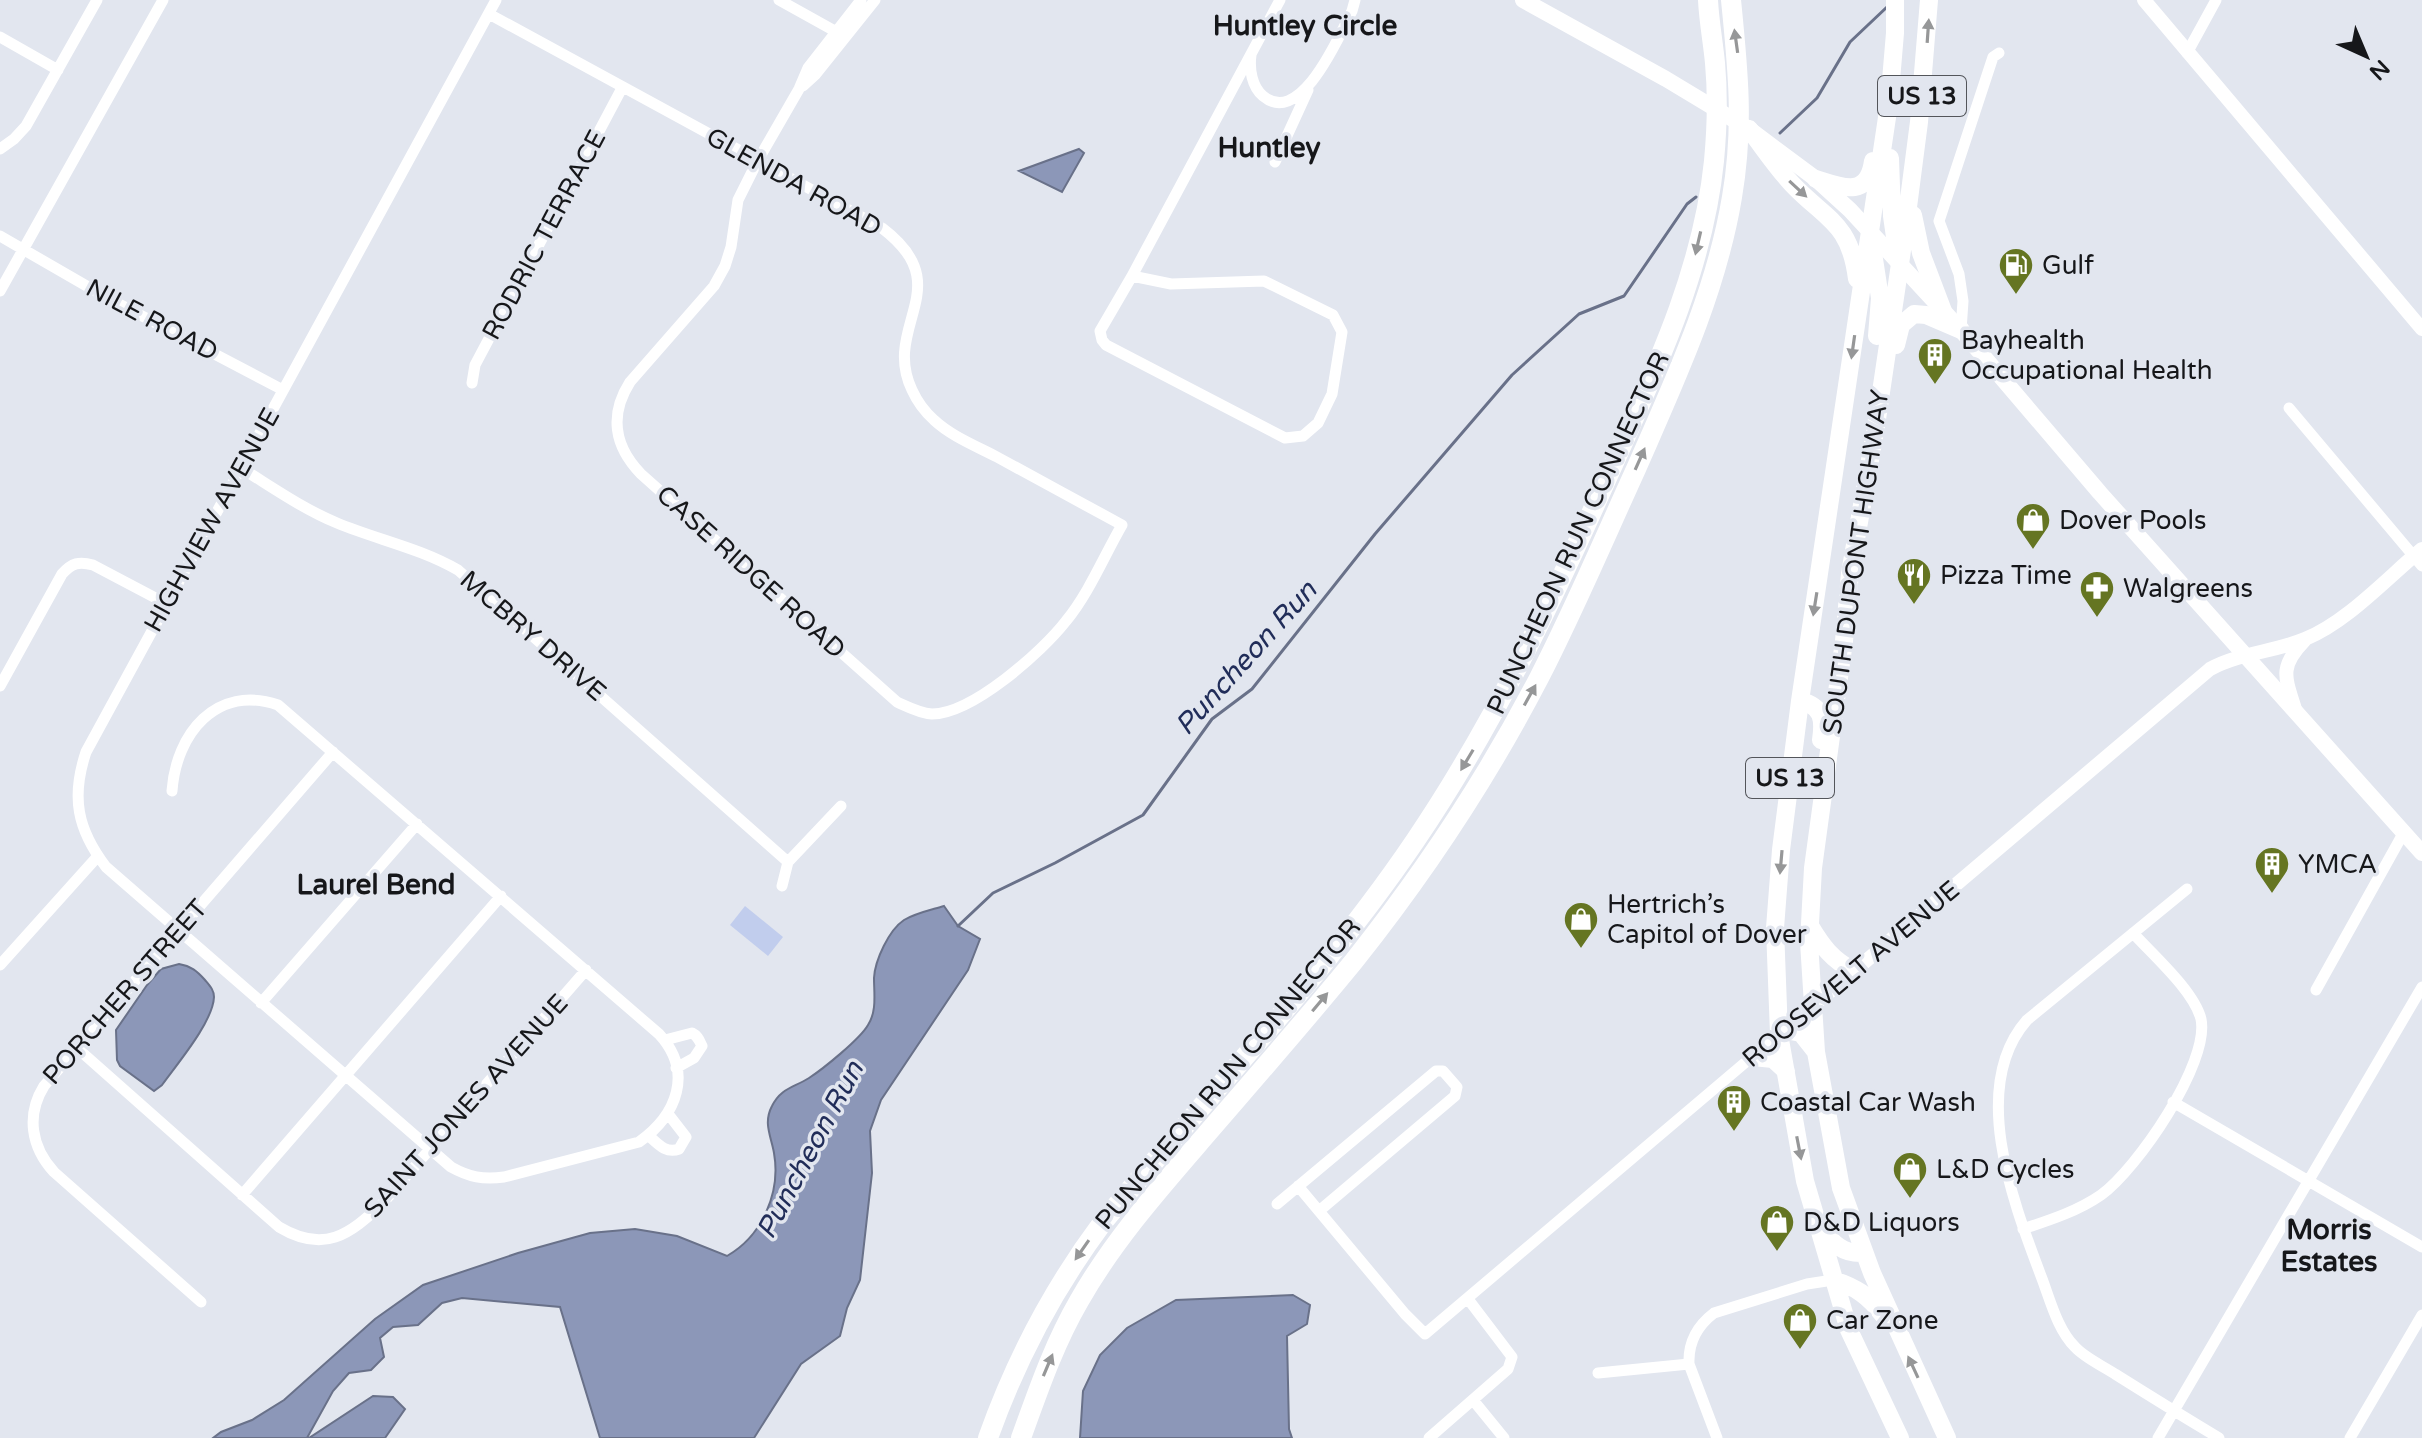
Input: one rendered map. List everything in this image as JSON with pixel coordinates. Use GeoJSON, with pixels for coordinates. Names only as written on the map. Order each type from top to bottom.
{"type":"FeatureCollection","features":[{"type":"Feature","properties":{"kind":"highway","name":"PUNCHEON RUN CONNECTOR"},"geometry":{"type":"LineString","coordinates":[[988,1438],[1032,1333],[1082,1249],[1359,920],[1423,830],[1487,726],[1549,607],[1664,347],[1691,274],[1714,166],[1717,125],[1716,77],[1708,0]]}},
{"type":"Feature","properties":{"kind":"highway","name":"PUNCHEON RUN CONNECTOR"},"geometry":{"type":"LineString","coordinates":[[1021,1438],[1062,1335],[1080,1299],[1109,1255],[1153,1196],[1372,938],[1452,826],[1515,722],[1579,597],[1688,351],[1724,241],[1736,168],[1740,81],[1731,0]]}},
{"type":"Feature","properties":{"kind":"highway","name":"SOUTH DUPONT HIGHWAY"},"geometry":{"type":"LineString","coordinates":[[1895,0],[1889,104],[1800,701],[1781,850],[1775,928],[1786,1071],[1805,1181],[1849,1330],[1900,1438]]}},
{"type":"Feature","properties":{"kind":"highway","name":"SOUTH DUPONT HIGHWAY"},"geometry":{"type":"LineString","coordinates":[[1929,0],[1925,67],[1910,192],[1876,426],[1850,573],[1844,641],[1815,850],[1810,925],[1816,1052],[1841,1188],[1863,1253],[1947,1438]]}},
{"type":"Feature","properties":{"kind":"highway"},"geometry":{"type":"LineString","coordinates":[[1816,179],[1847,189],[1860,185],[1869,175],[1895,33]]}},
{"type":"Feature","properties":{"kind":"highway"},"geometry":{"type":"LineString","coordinates":[[1889,104],[1891,198],[1899,265]]}},
{"type":"Feature","properties":{"kind":"highway"},"geometry":{"type":"LineString","coordinates":[[1749,129],[1791,184],[1842,230],[1854,261],[1858,308]]}},
{"type":"Feature","properties":{"kind":"highway"},"geometry":{"type":"LineString","coordinates":[[1910,192],[1921,253],[1943,311]]}},
{"type":"Feature","properties":{"kind":"highway"},"geometry":{"type":"LineString","coordinates":[[1850,573],[1860,456],[1878,325],[1879,282],[1870,233]]}},
{"type":"Feature","properties":{"kind":"highway"},"geometry":{"type":"LineString","coordinates":[[1876,426],[1898,336],[1905,320],[1914,314],[1926,315],[1961,330]]}},
{"type":"Feature","properties":{"kind":"highway"},"geometry":{"type":"LineString","coordinates":[[1800,701],[1817,708],[1822,729],[1812,812],[1815,850]]}},
{"type":"Feature","properties":{"kind":"highway"},"geometry":{"type":"LineString","coordinates":[[1810,925],[1825,950],[1854,971]]}},
{"type":"Feature","properties":{"kind":"highway"},"geometry":{"type":"LineString","coordinates":[[1782,1032],[1801,1033],[1816,1052]]}},
{"type":"Feature","properties":{"kind":"highway"},"geometry":{"type":"LineString","coordinates":[[1753,1057],[1773,1059],[1786,1071]]}},
{"type":"Feature","properties":{"kind":"highway"},"geometry":{"type":"LineString","coordinates":[[1815,1220],[1830,1241],[1841,1249],[1851,1254],[1863,1253]]}},
{"type":"Feature","properties":{"kind":"highway"},"geometry":{"type":"LineString","coordinates":[[1833,1280],[1854,1286],[1868,1296],[1897,1333]]}},
{"type":"Feature","properties":{"kind":"main road"},"geometry":{"type":"LineString","coordinates":[[1523,0],[1749,129],[1816,179],[1961,330],[2100,493],[2422,853]]}},
{"type":"Feature","properties":{"kind":"street"},"geometry":{"type":"LineString","coordinates":[[0,149],[26,126],[97,0]]}},
{"type":"Feature","properties":{"kind":"street"},"geometry":{"type":"LineString","coordinates":[[0,291],[163,0]]}},
{"type":"Feature","properties":{"kind":"street","name":"HIGHVIEW AVENUE"},"geometry":{"type":"LineString","coordinates":[[496,0],[86,752],[77,792],[82,826],[106,867],[451,1167],[469,1176],[494,1178],[623,1148],[648,1135]]}},
{"type":"Feature","properties":{"kind":"street"},"geometry":{"type":"LineString","coordinates":[[779,0],[840,34]]}},
{"type":"Feature","properties":{"kind":"street"},"geometry":{"type":"LineString","coordinates":[[840,34],[861,0]]}},
{"type":"Feature","properties":{"kind":"street"},"geometry":{"type":"LineString","coordinates":[[840,34],[875,0]]}},
{"type":"Feature","properties":{"kind":"street"},"geometry":{"type":"LineString","coordinates":[[1132,276],[1171,284],[1264,281],[1333,315],[1342,332],[1332,394],[1318,423],[1303,436],[1285,438],[1106,345],[1100,331],[1280,0]]}},
{"type":"Feature","properties":{"kind":"street"},"geometry":{"type":"LineString","coordinates":[[1275,162],[1310,85],[1352,11],[1355,0]]}},
{"type":"Feature","properties":{"kind":"street"},"geometry":{"type":"LineString","coordinates":[[2187,53],[2216,0]]}},
{"type":"Feature","properties":{"kind":"street"},"geometry":{"type":"LineString","coordinates":[[2146,2],[2422,329]]}},
{"type":"Feature","properties":{"kind":"street","name":"GLENDA ROAD"},"geometry":{"type":"LineString","coordinates":[[489,14],[882,228],[907,250],[917,267],[916,307],[908,327],[905,368],[912,390],[924,409],[952,433],[1122,525]]}},
{"type":"Feature","properties":{"kind":"street","name":"CASE RIDGE ROAD"},"geometry":{"type":"LineString","coordinates":[[840,34],[808,68],[757,162],[738,200],[731,247],[714,286],[620,397],[617,434],[630,463],[897,702],[931,714],[970,702],[1016,670],[1050,638],[1078,604],[1122,525]]}},
{"type":"Feature","properties":{"kind":"street"},"geometry":{"type":"LineString","coordinates":[[0,37],[58,70]]}},
{"type":"Feature","properties":{"kind":"street"},"geometry":{"type":"LineString","coordinates":[[1961,330],[1963,301],[1959,274],[1939,221],[1993,57],[1999,53]]}},
{"type":"Feature","properties":{"kind":"street"},"geometry":{"type":"LineString","coordinates":[[1251,55],[1252,77],[1260,93]]}},
{"type":"Feature","properties":{"kind":"street"},"geometry":{"type":"LineString","coordinates":[[1223,104],[1240,89],[1250,89],[1266,98],[1284,101],[1310,85]]}},
{"type":"Feature","properties":{"kind":"street","name":"RODRIC TERRACE"},"geometry":{"type":"LineString","coordinates":[[472,383],[475,365],[622,88]]}},
{"type":"Feature","properties":{"kind":"street","name":"NILE ROAD"},"geometry":{"type":"LineString","coordinates":[[0,236],[104,296],[283,390]]}},
{"type":"Feature","properties":{"kind":"street"},"geometry":{"type":"LineString","coordinates":[[2289,408],[2419,557],[2294,651],[2285,669],[2285,677],[2296,713]]}},
{"type":"Feature","properties":{"kind":"street","name":"MCBRY DRIVE"},"geometry":{"type":"LineString","coordinates":[[241,468],[338,524],[433,555],[458,570],[788,862]]}},
{"type":"Feature","properties":{"kind":"street"},"geometry":{"type":"LineString","coordinates":[[0,686],[62,574],[71,564],[83,562],[93,565],[167,604]]}},
{"type":"Feature","properties":{"kind":"street","name":"ROOSEVELT AVENUE"},"geometry":{"type":"LineString","coordinates":[[1319,1211],[1425,1334],[2201,676],[2223,662],[2306,639]]}},
{"type":"Feature","properties":{"kind":"street"},"geometry":{"type":"LineString","coordinates":[[172,791],[174,767],[195,728],[216,708],[245,698],[278,705],[665,1040],[674,1056],[676,1099],[669,1115],[648,1135],[672,1152],[685,1144],[686,1137],[669,1115]]}},
{"type":"Feature","properties":{"kind":"street","name":"PORCHER STREET"},"geometry":{"type":"LineString","coordinates":[[201,1302],[42,1158],[33,1127],[34,1101],[177,930],[333,752]]}},
{"type":"Feature","properties":{"kind":"street"},"geometry":{"type":"LineString","coordinates":[[782,886],[788,862],[841,806]]}},
{"type":"Feature","properties":{"kind":"street"},"geometry":{"type":"LineString","coordinates":[[261,1003],[417,824]]}},
{"type":"Feature","properties":{"kind":"street"},"geometry":{"type":"LineString","coordinates":[[2316,990],[2404,832]]}},
{"type":"Feature","properties":{"kind":"street"},"geometry":{"type":"LineString","coordinates":[[0,965],[98,856]]}},
{"type":"Feature","properties":{"kind":"street"},"geometry":{"type":"LineString","coordinates":[[2187,889],[2027,1020],[2010,1045],[2001,1085],[2000,1138],[2023,1229],[2064,1332],[2076,1349],[2219,1438]]}},
{"type":"Feature","properties":{"kind":"street"},"geometry":{"type":"LineString","coordinates":[[242,1195],[501,896]]}},
{"type":"Feature","properties":{"kind":"street"},"geometry":{"type":"LineString","coordinates":[[2023,1229],[2084,1206],[2119,1181],[2146,1148],[2200,1047],[2201,1021],[2188,995],[2133,933]]}},
{"type":"Feature","properties":{"kind":"street","name":"SAINT JONES AVENUE"},"geometry":{"type":"LineString","coordinates":[[77,1048],[279,1227],[308,1240],[332,1239],[365,1220],[586,970]]}},
{"type":"Feature","properties":{"kind":"street"},"geometry":{"type":"LineString","coordinates":[[2158,1438],[2422,987]]}},
{"type":"Feature","properties":{"kind":"street"},"geometry":{"type":"LineString","coordinates":[[665,1040],[692,1033],[697,1035],[700,1042],[700,1052],[676,1068]]}},
{"type":"Feature","properties":{"kind":"street"},"geometry":{"type":"LineString","coordinates":[[1277,1204],[1298,1186],[1436,1071],[1443,1071],[1457,1087],[1455,1096],[1319,1211],[1298,1186]]}},
{"type":"Feature","properties":{"kind":"street"},"geometry":{"type":"LineString","coordinates":[[2173,1102],[2422,1247]]}},
{"type":"Feature","properties":{"kind":"street"},"geometry":{"type":"LineString","coordinates":[[1717,1438],[1689,1364],[1693,1337],[1702,1322],[1714,1313],[1807,1284],[1833,1280]]}},
{"type":"Feature","properties":{"kind":"street"},"geometry":{"type":"LineString","coordinates":[[1429,1438],[1508,1369],[1512,1357],[1468,1299]]}},
{"type":"Feature","properties":{"kind":"street"},"geometry":{"type":"LineString","coordinates":[[2350,1438],[2422,1315]]}},
{"type":"Feature","properties":{"kind":"street"},"geometry":{"type":"LineString","coordinates":[[1598,1373],[1689,1364]]}},
{"type":"Feature","properties":{"kind":"street"},"geometry":{"type":"LineString","coordinates":[[1473,1400],[1504,1438]]}},
{"type":"Feature","properties":{"kind":"shaded area"},"geometry":{"type":"Polygon","coordinates":[[[745,906],[783,937],[768,956],[730,925],[745,906]]]}},
{"type":"Feature","properties":{"kind":"water"},"geometry":{"type":"Polygon","coordinates":[[[1079,149],[1084,153],[1062,192],[1019,171],[1079,149]]]}},
{"type":"Feature","properties":{"kind":"water"},"geometry":{"type":"Polygon","coordinates":[[[944,906],[958,926],[980,939],[968,970],[881,1100],[870,1131],[872,1173],[860,1280],[847,1308],[840,1336],[801,1364],[754,1438],[600,1438],[560,1307],[462,1298],[442,1303],[418,1325],[393,1327],[380,1338],[384,1357],[371,1370],[349,1373],[333,1391],[307,1438],[213,1438],[252,1420],[284,1400],[375,1319],[423,1285],[590,1233],[635,1229],[677,1236],[727,1256],[750,1237],[771,1198],[775,1168],[768,1118],[776,1100],[783,1092],[832,1061],[868,1025],[874,1008],[877,963],[898,925],[944,906]]]}},
{"type":"Feature","properties":{"kind":"water"},"geometry":{"type":"Polygon","coordinates":[[[179,964],[194,969],[210,986],[214,995],[212,1007],[193,1042],[162,1085],[154,1091],[120,1066],[116,1030],[161,969],[179,964]]]}},
{"type":"Feature","properties":{"kind":"water"},"geometry":{"type":"Polygon","coordinates":[[[1293,1295],[1310,1305],[1307,1324],[1287,1336],[1289,1429],[1292,1438],[1080,1438],[1083,1391],[1100,1355],[1127,1328],[1176,1300],[1293,1295]]]}},
{"type":"Feature","properties":{"kind":"water"},"geometry":{"type":"Polygon","coordinates":[[[373,1396],[393,1397],[405,1409],[385,1438],[309,1438],[373,1396]]]}},
{"type":"Feature","properties":{"kind":"waterway","name":"Puncheon Run"},"geometry":{"type":"LineString","coordinates":[[1780,133],[1817,98],[1850,42],[1887,7]]}},
{"type":"Feature","properties":{"kind":"waterway","name":"Puncheon Run"},"geometry":{"type":"LineString","coordinates":[[958,926],[993,893],[1143,815],[1212,719],[1252,689],[1375,534],[1512,375],[1579,314],[1624,296],[1687,204],[1696,197]]}},
{"type":"Feature","properties":{"kind":"place","name":"Gulf"},"geometry":{"type":"Point","coordinates":[2016,296]}},
{"type":"Feature","properties":{"kind":"place","name":"Bayhealth Occupational Health"},"geometry":{"type":"Point","coordinates":[1935,386]}},
{"type":"Feature","properties":{"kind":"place","name":"Dover Pools"},"geometry":{"type":"Point","coordinates":[2033,551]}},
{"type":"Feature","properties":{"kind":"place","name":"Pizza Time"},"geometry":{"type":"Point","coordinates":[1914,606]}},
{"type":"Feature","properties":{"kind":"place","name":"Walgreens"},"geometry":{"type":"Point","coordinates":[2097,619]}},
{"type":"Feature","properties":{"kind":"place","name":"YMCA"},"geometry":{"type":"Point","coordinates":[2272,895]}},
{"type":"Feature","properties":{"kind":"place","name":"Hertrich’s Capitol of Dover"},"geometry":{"type":"Point","coordinates":[1581,950]}},
{"type":"Feature","properties":{"kind":"place","name":"Coastal Car Wash"},"geometry":{"type":"Point","coordinates":[1734,1133]}},
{"type":"Feature","properties":{"kind":"place","name":"L&D Cycles"},"geometry":{"type":"Point","coordinates":[1910,1200]}},
{"type":"Feature","properties":{"kind":"place","name":"D&D Liquors"},"geometry":{"type":"Point","coordinates":[1777,1253]}},
{"type":"Feature","properties":{"kind":"place","name":"Car Zone"},"geometry":{"type":"Point","coordinates":[1800,1351]}},
{"type":"Feature","properties":{"kind":"district","name":"Huntley Circle"},"geometry":{"type":"Point","coordinates":[1305,26]}},
{"type":"Feature","properties":{"kind":"district","name":"Huntley"},"geometry":{"type":"Point","coordinates":[1269,148]}},
{"type":"Feature","properties":{"kind":"district","name":"Laurel Bend"},"geometry":{"type":"Point","coordinates":[376,885]}},
{"type":"Feature","properties":{"kind":"district","name":"Morris Estates"},"geometry":{"type":"Point","coordinates":[2329,1246]}}]}
